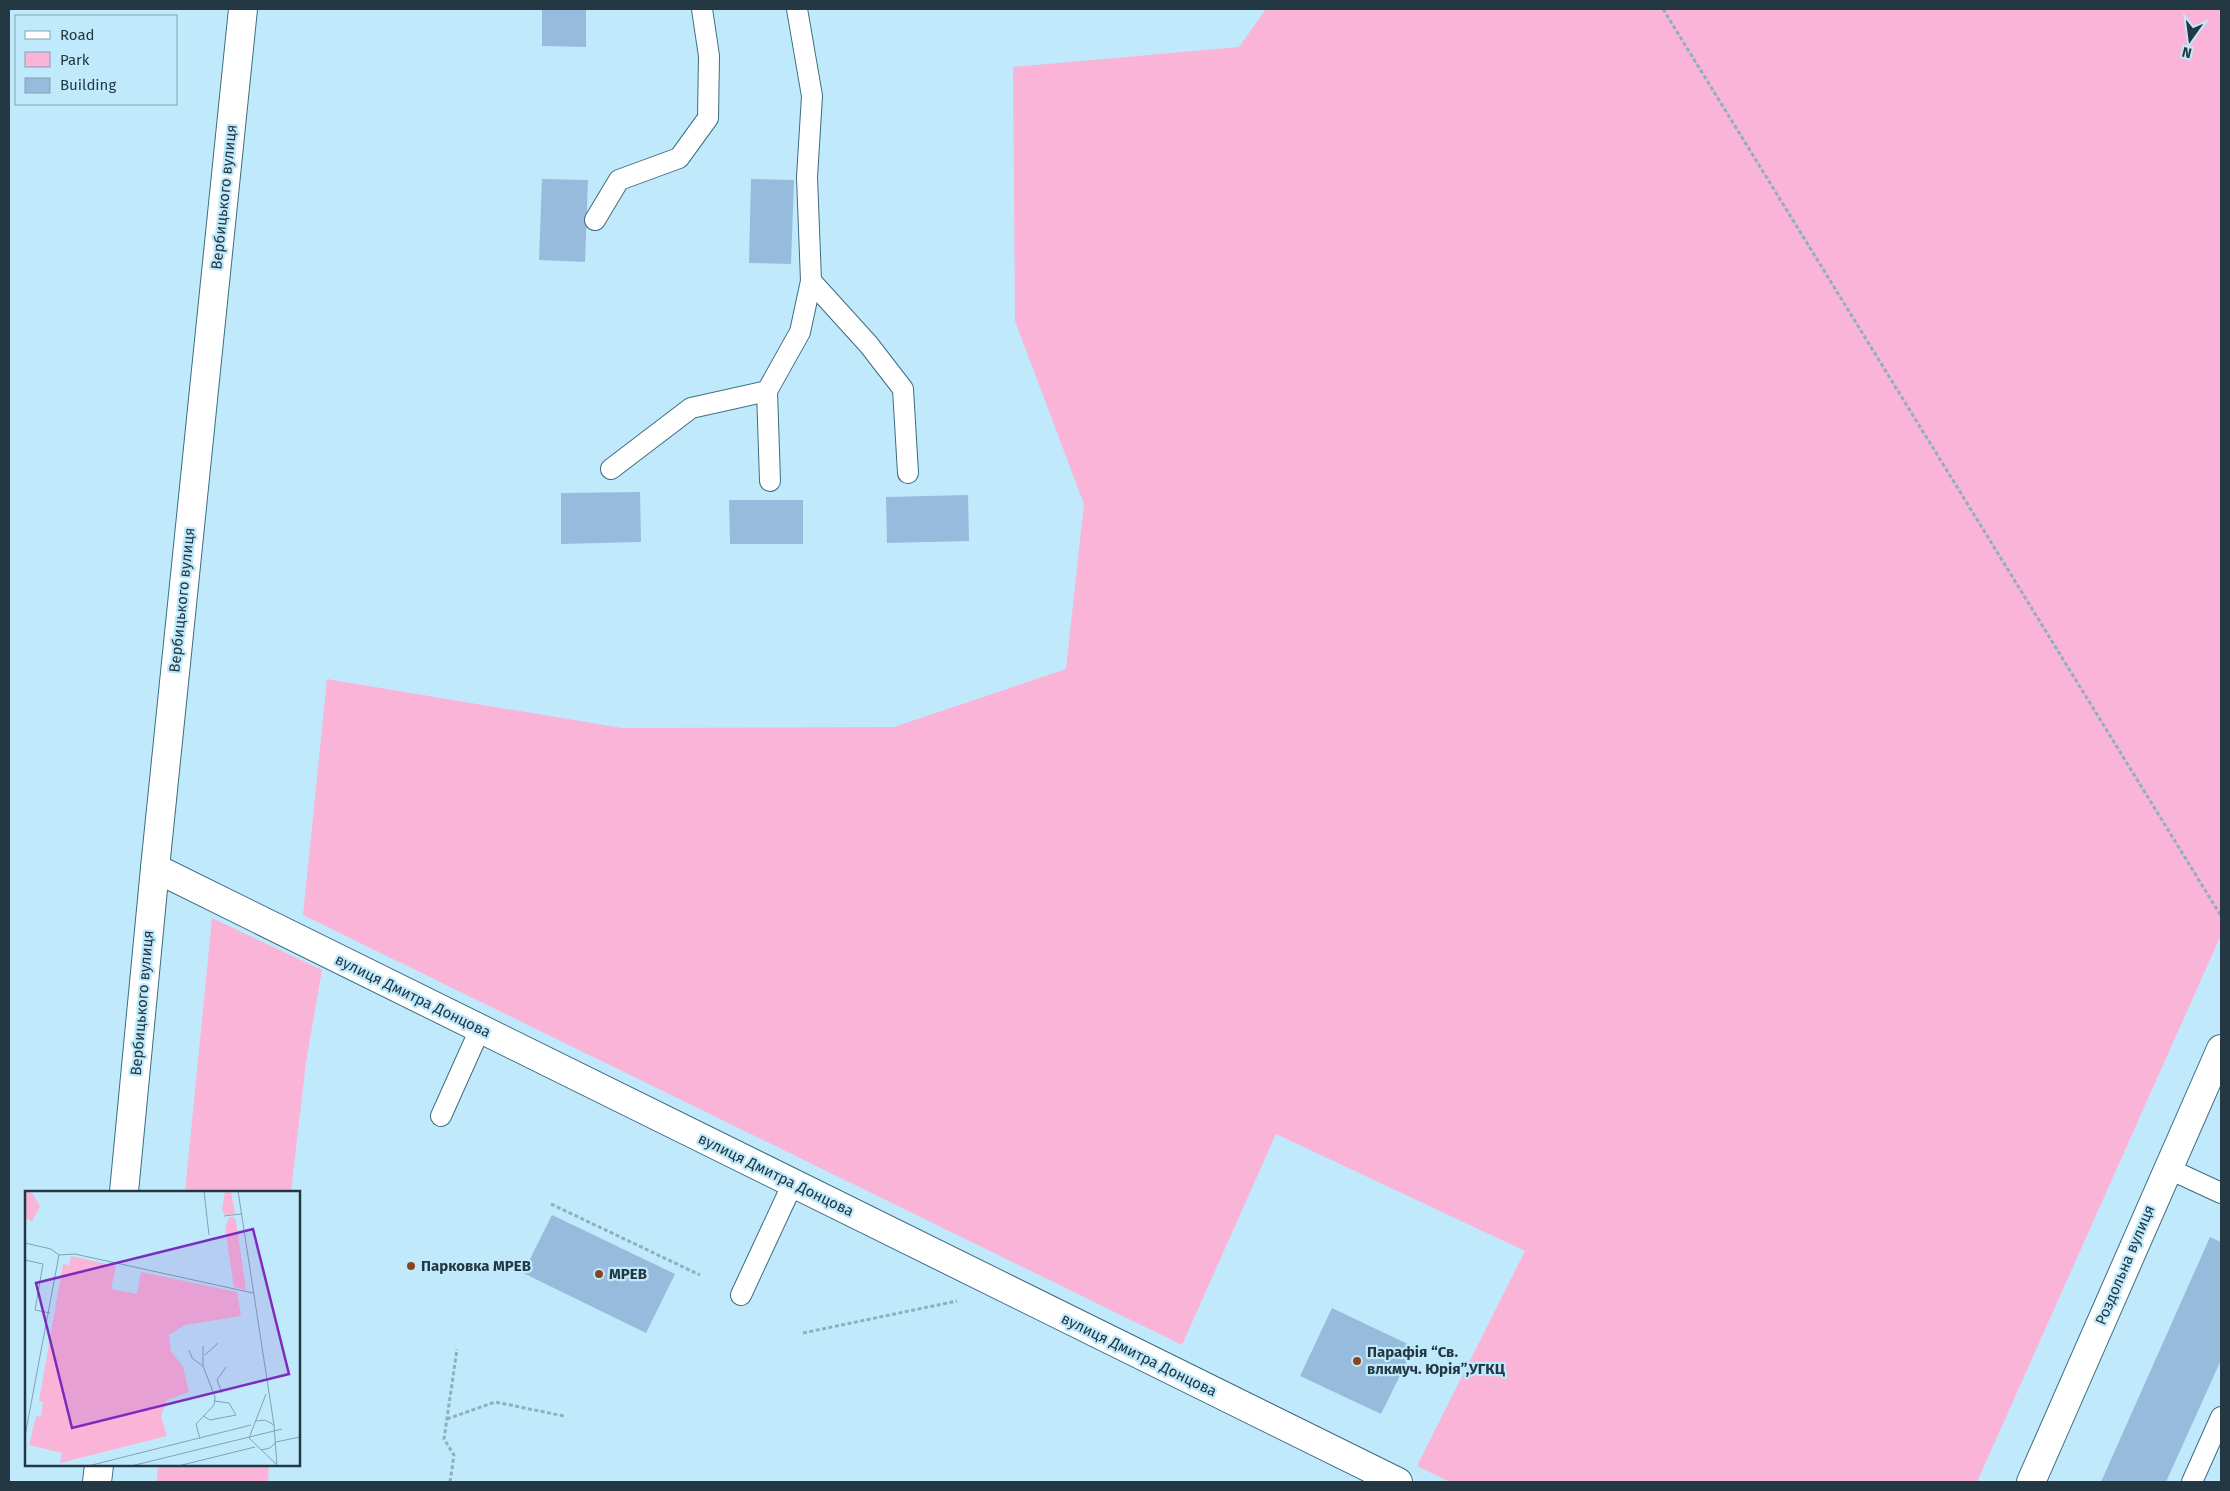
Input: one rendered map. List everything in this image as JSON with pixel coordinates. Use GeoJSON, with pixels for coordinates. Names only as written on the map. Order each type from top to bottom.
{"type":"FeatureCollection","features":[{"type":"Feature","properties":{"kind":"street","name":"Вербицького вулиця"},"geometry":{"type":"LineString","coordinates":[[124,1191],[155,868],[244,9]]}},
{"type":"Feature","properties":{"kind":"street","name":"вулиця Дмитра Донцова"},"geometry":{"type":"LineString","coordinates":[[155,868],[1398,1482]]}},
{"type":"Feature","properties":{"kind":"street","name":"Роздольна вулиця"},"geometry":{"type":"LineString","coordinates":[[2031,1482],[2167,1168],[2221,1049]]}},
{"type":"Feature","properties":{"kind":"street"},"geometry":{"type":"LineString","coordinates":[[97,1482],[99,1466]]}},
{"type":"Feature","properties":{"kind":"lane"},"geometry":{"type":"LineString","coordinates":[[595,220],[619,180],[679,158],[708,118],[709,56],[702,9]]}},
{"type":"Feature","properties":{"kind":"lane"},"geometry":{"type":"LineString","coordinates":[[770,482],[767,391],[800,332],[811,281],[807,177],[812,96],[797,9]]}},
{"type":"Feature","properties":{"kind":"lane"},"geometry":{"type":"LineString","coordinates":[[811,281],[869,345],[903,389],[908,474]]}},
{"type":"Feature","properties":{"kind":"lane"},"geometry":{"type":"LineString","coordinates":[[611,469],[691,408],[767,391]]}},
{"type":"Feature","properties":{"kind":"lane"},"geometry":{"type":"LineString","coordinates":[[441,1116],[480,1028]]}},
{"type":"Feature","properties":{"kind":"lane"},"geometry":{"type":"LineString","coordinates":[[2167,1168],[2221,1193]]}},
{"type":"Feature","properties":{"kind":"lane"},"geometry":{"type":"LineString","coordinates":[[741,1295],[793,1183]]}},
{"type":"Feature","properties":{"kind":"lane"},"geometry":{"type":"LineString","coordinates":[[2192,1482],[2221,1417]]}},
{"type":"Feature","properties":{"kind":"path"},"geometry":{"type":"LineString","coordinates":[[1663,9],[2221,916]]}},
{"type":"Feature","properties":{"kind":"path"},"geometry":{"type":"LineString","coordinates":[[551,1204],[700,1275]]}},
{"type":"Feature","properties":{"kind":"path"},"geometry":{"type":"LineString","coordinates":[[803,1333],[1009,1290]]}},
{"type":"Feature","properties":{"kind":"path"},"geometry":{"type":"LineString","coordinates":[[450,1482],[454,1455],[444,1439],[457,1349]]}},
{"type":"Feature","properties":{"kind":"path"},"geometry":{"type":"LineString","coordinates":[[447,1419],[495,1402],[564,1416]]}},
{"type":"Feature","properties":{"kind":"green space"},"geometry":{"type":"Polygon","coordinates":[[[1266,9],[2221,9],[2221,935],[1977,1482],[1450,1482],[1417,1466],[1525,1251],[1276,1134],[1182,1345],[303,915],[327,679],[622,728],[894,727],[1066,669],[1084,504],[1015,321],[1013,67],[1239,47],[1266,9]]]}},
{"type":"Feature","properties":{"kind":"green space"},"geometry":{"type":"Polygon","coordinates":[[[212,918],[322,970],[306,1062],[291,1191],[185,1191],[212,918]]]}},
{"type":"Feature","properties":{"kind":"green space"},"geometry":{"type":"Polygon","coordinates":[[[158,1466],[269,1466],[268,1482],[157,1482],[158,1466]]]}},
{"type":"Feature","properties":{"kind":"building"},"geometry":{"type":"Polygon","coordinates":[[[542,9],[586,9],[586,47],[542,46],[542,9]]]}},
{"type":"Feature","properties":{"kind":"building"},"geometry":{"type":"Polygon","coordinates":[[[542,179],[588,180],[585,262],[539,260],[542,179]]]}},
{"type":"Feature","properties":{"kind":"building"},"geometry":{"type":"Polygon","coordinates":[[[751,179],[794,180],[791,264],[749,263],[751,179]]]}},
{"type":"Feature","properties":{"kind":"building"},"geometry":{"type":"Polygon","coordinates":[[[640,492],[641,542],[561,544],[561,493],[640,492]]]}},
{"type":"Feature","properties":{"kind":"building"},"geometry":{"type":"Polygon","coordinates":[[[968,495],[969,541],[887,543],[886,497],[968,495]]]}},
{"type":"Feature","properties":{"kind":"building"},"geometry":{"type":"Polygon","coordinates":[[[729,500],[803,500],[803,544],[730,544],[729,500]]]}},
{"type":"Feature","properties":{"kind":"building","name":"МРЕВ"},"geometry":{"type":"Polygon","coordinates":[[[552,1215],[675,1274],[646,1333],[523,1273],[552,1215]]]}},
{"type":"Feature","properties":{"kind":"building"},"geometry":{"type":"Polygon","coordinates":[[[2210,1237],[2221,1242],[2221,1360],[2166,1482],[2101,1482],[2210,1237]]]}},
{"type":"Feature","properties":{"kind":"building","name":"Парафія “Св. влкмуч. Юрія”,УГКЦ"},"geometry":{"type":"Polygon","coordinates":[[[1332,1308],[1414,1347],[1381,1414],[1300,1376],[1332,1308]]]}},
{"type":"Feature","properties":{"kind":"place","name":"Парковка МРЕВ"},"geometry":{"type":"Point","coordinates":[411,1266]}},
{"type":"Feature","properties":{"kind":"place","name":"МРЕВ"},"geometry":{"type":"Point","coordinates":[599,1274]}},
{"type":"Feature","properties":{"kind":"place","name":"Парафія “Св. влкмуч. Юрія”,УГКЦ"},"geometry":{"type":"Point","coordinates":[1357,1361]}}]}
